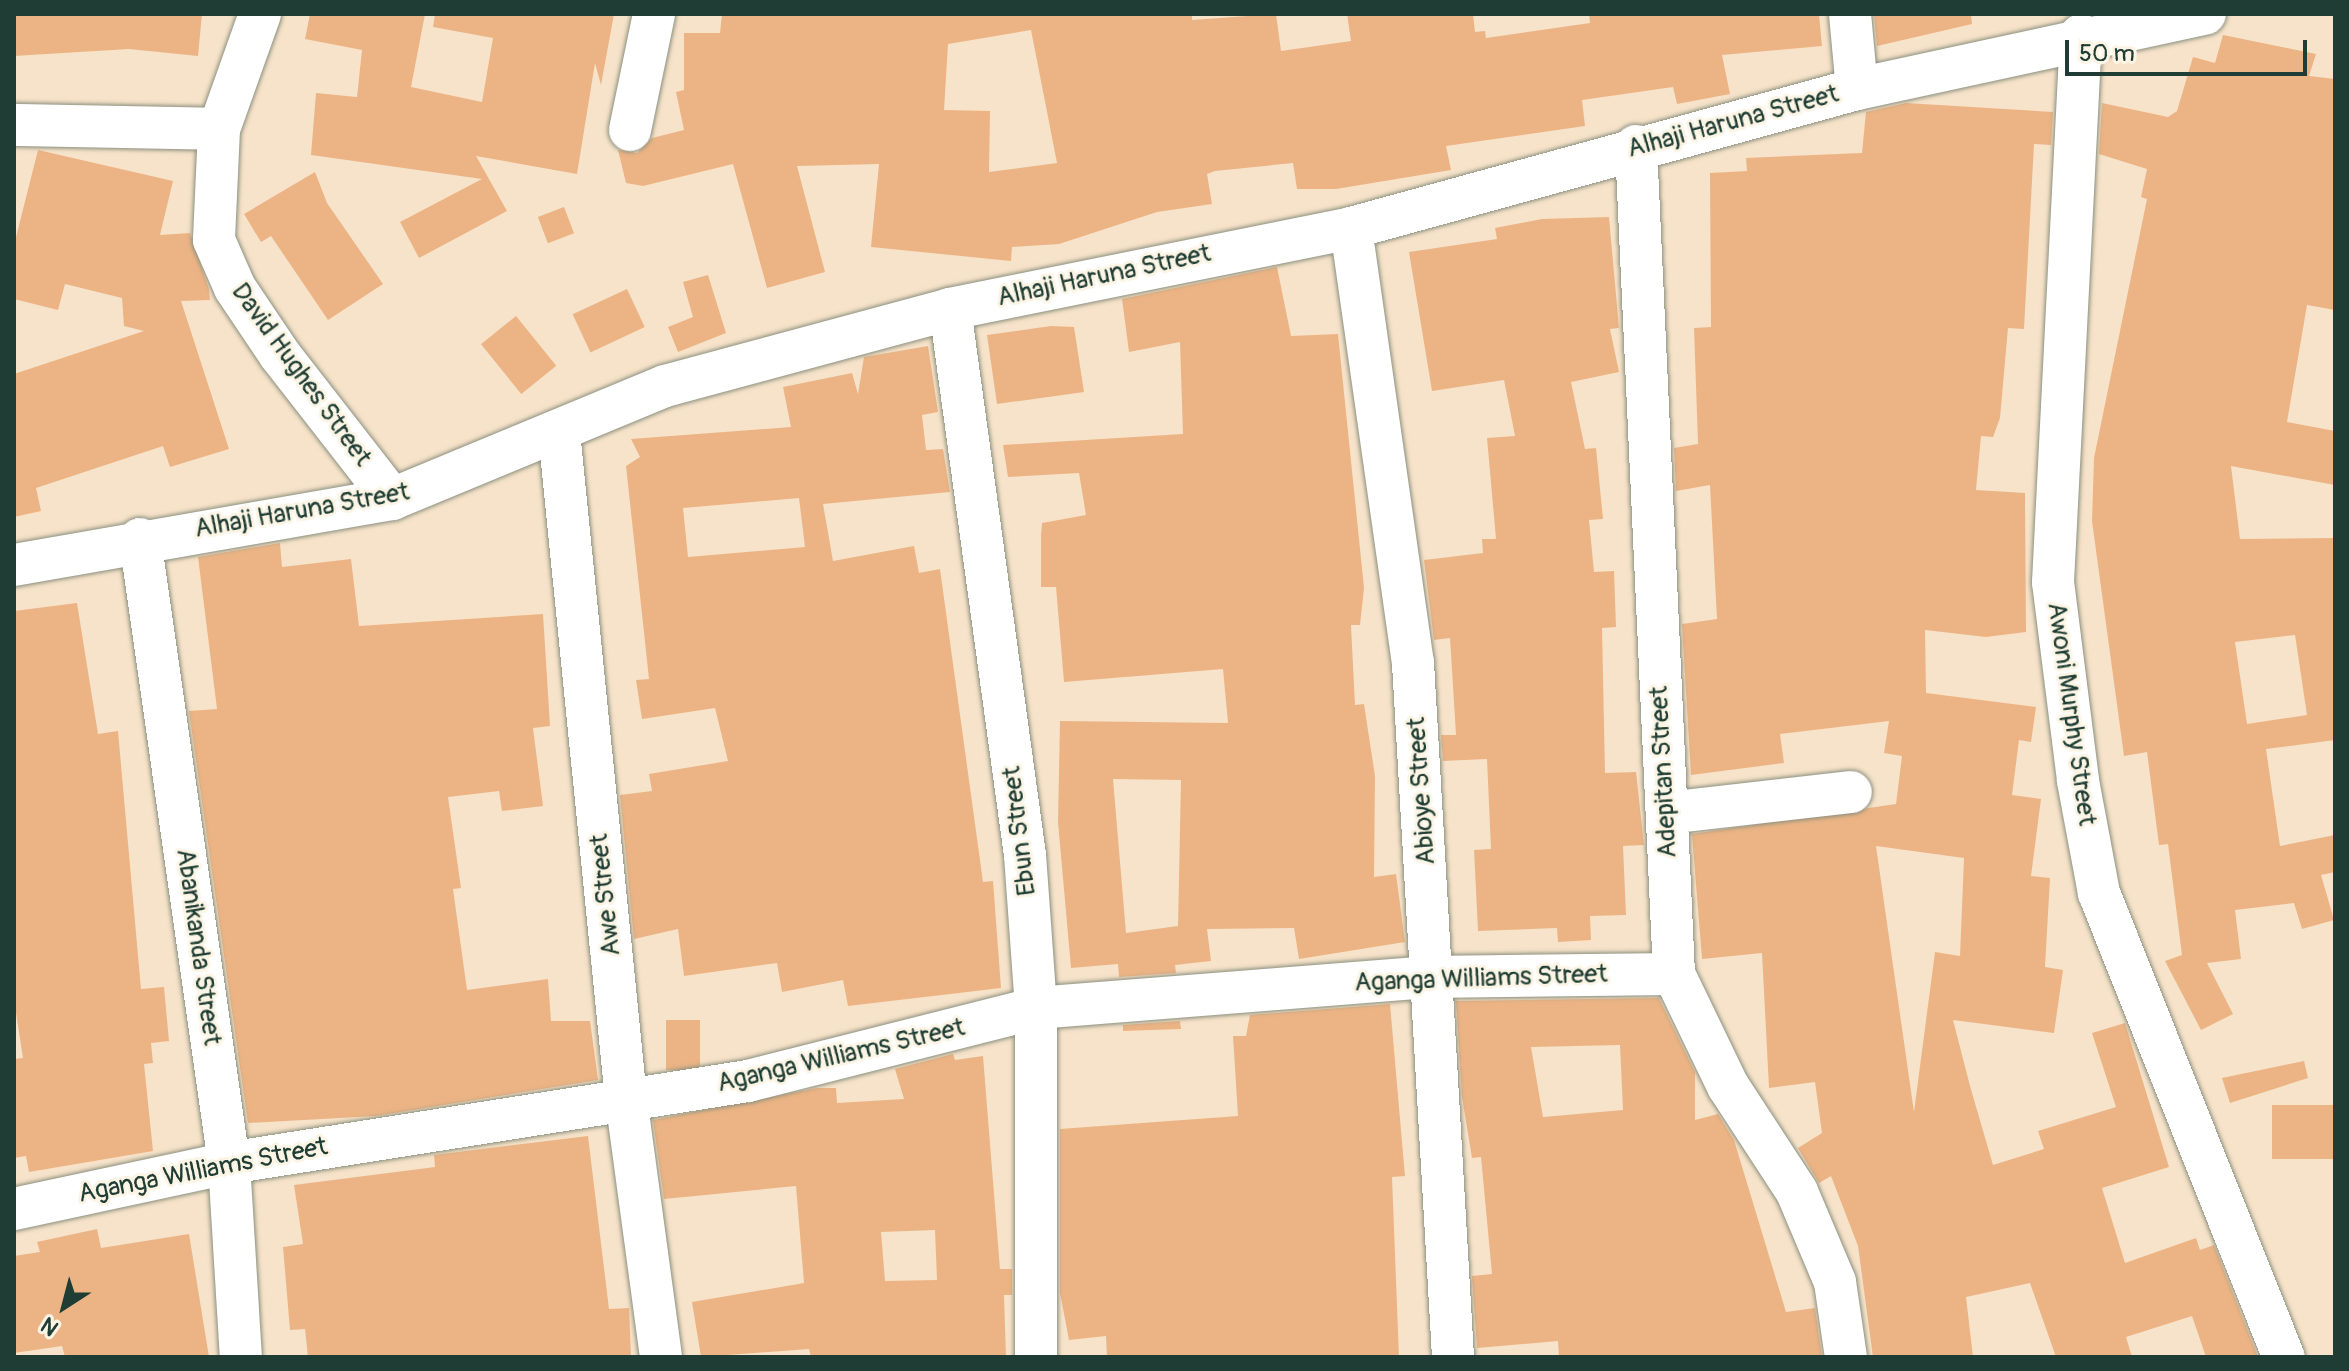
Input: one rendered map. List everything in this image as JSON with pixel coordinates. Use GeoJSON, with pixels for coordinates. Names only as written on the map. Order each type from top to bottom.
{"type":"FeatureCollection","features":[{"type":"Feature","properties":{"kind":"street","name":"David Hughes Street"},"geometry":{"type":"LineString","coordinates":[[260,14],[219,129],[214,240],[235,288],[392,499]]}},
{"type":"Feature","properties":{"kind":"street"},"geometry":{"type":"LineString","coordinates":[[630,130],[654,14]]}},
{"type":"Feature","properties":{"kind":"street"},"geometry":{"type":"LineString","coordinates":[[1850,14],[1857,89]]}},
{"type":"Feature","properties":{"kind":"street","name":"Alhaji Haruna Street"},"geometry":{"type":"LineString","coordinates":[[14,565],[140,539],[392,499],[665,386],[950,309],[1351,228],[1515,189],[1636,146],[1857,89],[2081,35],[2205,14]]}},
{"type":"Feature","properties":{"kind":"street","name":"Awoni Murphy Street"},"geometry":{"type":"LineString","coordinates":[[2081,35],[2053,582],[2078,781],[2099,893],[2284,1357]]}},
{"type":"Feature","properties":{"kind":"street"},"geometry":{"type":"LineString","coordinates":[[14,125],[219,129]]}},
{"type":"Feature","properties":{"kind":"street","name":"Adepitan Street"},"geometry":{"type":"LineString","coordinates":[[1636,146],[1674,974],[1728,1086],[1797,1192],[1835,1282],[1846,1357]]}},
{"type":"Feature","properties":{"kind":"street","name":"Abioye Street"},"geometry":{"type":"LineString","coordinates":[[1351,228],[1413,663],[1428,977],[1453,1357]]}},
{"type":"Feature","properties":{"kind":"street","name":"Ebun Street"},"geometry":{"type":"LineString","coordinates":[[950,309],[1025,855],[1036,1008],[1036,1357]]}},
{"type":"Feature","properties":{"kind":"street","name":"Awe Street"},"geometry":{"type":"LineString","coordinates":[[559,432],[626,1098],[661,1357]]}},
{"type":"Feature","properties":{"kind":"street","name":"Abanikanda Street"},"geometry":{"type":"LineString","coordinates":[[140,539],[229,1163],[241,1357]]}},
{"type":"Feature","properties":{"kind":"street"},"geometry":{"type":"LineString","coordinates":[[1667,813],[1851,792]]}},
{"type":"Feature","properties":{"kind":"street","name":"Aganga Williams Street"},"geometry":{"type":"LineString","coordinates":[[14,1209],[229,1163],[847,1060],[1036,1008],[1428,977],[1674,974]]}},
{"type":"Feature","properties":{"kind":"building"},"geometry":{"type":"Polygon","coordinates":[[[14,14],[202,14],[198,56],[129,49],[14,56],[14,14]]]}},
{"type":"Feature","properties":{"kind":"building"},"geometry":{"type":"Polygon","coordinates":[[[310,14],[425,14],[411,87],[482,102],[493,38],[433,27],[435,14],[614,14],[601,85],[595,63],[577,174],[476,156],[507,211],[419,258],[400,222],[482,179],[311,155],[316,93],[357,97],[362,50],[305,39],[310,14]]]}},
{"type":"Feature","properties":{"kind":"building"},"geometry":{"type":"Polygon","coordinates":[[[722,14],[1192,14],[1192,20],[1276,14],[1281,51],[1351,41],[1347,14],[1473,14],[1475,32],[1485,31],[1486,38],[1590,23],[1589,14],[1819,14],[1822,46],[1722,55],[1730,94],[1677,104],[1673,87],[1582,100],[1585,126],[1446,146],[1451,170],[1336,189],[1297,189],[1293,163],[1215,171],[1207,174],[1212,204],[1157,212],[1059,244],[1012,247],[1011,261],[871,247],[879,164],[797,166],[825,272],[767,288],[733,164],[643,186],[626,183],[618,150],[637,153],[652,138],[684,130],[676,92],[684,90],[684,33],[720,33],[722,14]],[[1031,30],[948,44],[944,110],[990,111],[989,172],[1057,163],[1031,30]]]}},
{"type":"Feature","properties":{"kind":"building"},"geometry":{"type":"Polygon","coordinates":[[[1874,14],[1971,14],[1972,24],[1877,46],[1874,14]]]}},
{"type":"Feature","properties":{"kind":"building"},"geometry":{"type":"Polygon","coordinates":[[[2223,35],[2316,54],[2309,76],[2335,79],[2335,310],[2307,305],[2287,422],[2335,431],[2335,485],[2231,466],[2240,539],[2335,538],[2335,740],[2266,749],[2280,846],[2335,835],[2335,872],[2321,875],[2334,920],[2302,929],[2294,903],[2235,910],[2241,959],[2207,963],[2233,1014],[2201,1030],[2165,961],[2182,955],[2168,844],[2159,845],[2147,752],[2124,756],[2092,521],[2094,458],[2147,199],[2141,197],[2147,169],[2099,154],[2102,103],[2168,117],[2177,111],[2193,57],[2215,63],[2223,35]],[[2295,635],[2235,642],[2247,724],[2307,715],[2295,635]]]}},
{"type":"Feature","properties":{"kind":"building"},"geometry":{"type":"Polygon","coordinates":[[[1906,103],[2053,112],[2051,145],[2034,144],[2024,329],[2008,328],[2000,418],[1993,437],[1981,436],[1976,490],[2025,493],[2026,632],[1986,637],[1925,630],[1926,693],[2036,707],[2031,742],[2019,740],[2012,795],[2041,799],[2031,876],[2050,878],[2045,967],[2063,970],[2054,1033],[1953,1020],[1993,1165],[2044,1149],[2038,1131],[2116,1107],[2092,1033],[2125,1023],[2169,1167],[2102,1188],[2125,1263],[2196,1238],[2200,1250],[2214,1245],[2258,1357],[2206,1357],[2192,1316],[2126,1337],[2132,1357],[2056,1357],[2030,1283],[1966,1297],[1973,1357],[1873,1357],[1858,1246],[1831,1176],[1819,1183],[1798,1148],[1822,1133],[1815,1082],[1769,1088],[1762,953],[1702,959],[1692,834],[1896,804],[1902,756],[1884,753],[1889,721],[1780,734],[1784,763],[1691,775],[1682,624],[1717,619],[1710,485],[1676,491],[1674,448],[1698,444],[1694,328],[1711,327],[1710,173],[1747,171],[1746,158],[1862,153],[1866,112],[1906,103]],[[1876,846],[1914,1112],[1935,952],[1960,956],[1964,858],[1876,846]]]}},
{"type":"Feature","properties":{"kind":"building"},"geometry":{"type":"Polygon","coordinates":[[[38,150],[173,181],[160,235],[190,233],[209,289],[210,300],[181,301],[229,449],[170,467],[163,446],[36,488],[41,511],[14,517],[14,374],[144,331],[124,326],[122,298],[65,284],[58,310],[14,299],[14,245],[38,150]]]}},
{"type":"Feature","properties":{"kind":"building"},"geometry":{"type":"Polygon","coordinates":[[[315,172],[327,203],[383,284],[328,320],[271,236],[261,242],[244,214],[315,172]]]}},
{"type":"Feature","properties":{"kind":"building"},"geometry":{"type":"Polygon","coordinates":[[[564,207],[574,233],[548,243],[538,217],[564,207]]]}},
{"type":"Feature","properties":{"kind":"building"},"geometry":{"type":"Polygon","coordinates":[[[1609,217],[1619,328],[1610,329],[1619,372],[1571,382],[1585,449],[1596,448],[1603,519],[1589,520],[1594,572],[1614,571],[1616,627],[1602,628],[1605,773],[1636,772],[1644,845],[1623,846],[1626,915],[1590,916],[1591,940],[1558,942],[1557,928],[1478,931],[1474,850],[1491,849],[1487,759],[1443,761],[1441,735],[1456,735],[1450,638],[1434,640],[1424,560],[1483,553],[1482,539],[1496,539],[1487,438],[1515,436],[1504,380],[1432,391],[1409,252],[1497,239],[1495,228],[1542,219],[1609,217]]]}},
{"type":"Feature","properties":{"kind":"building"},"geometry":{"type":"Polygon","coordinates":[[[1277,267],[1291,336],[1338,334],[1364,588],[1360,625],[1351,625],[1355,705],[1364,704],[1375,776],[1374,877],[1396,874],[1405,942],[1299,959],[1294,928],[1207,929],[1211,961],[1175,965],[1176,973],[1119,977],[1118,964],[1071,968],[1058,822],[1060,721],[1228,723],[1223,669],[1064,682],[1056,587],[1041,587],[1041,535],[1042,523],[1086,515],[1079,473],[1008,477],[1003,445],[1183,434],[1180,342],[1129,352],[1122,299],[1277,267]],[[1113,779],[1126,933],[1178,926],[1181,780],[1113,779]]]}},
{"type":"Feature","properties":{"kind":"building"},"geometry":{"type":"Polygon","coordinates":[[[708,275],[726,333],[678,352],[668,327],[693,317],[683,282],[708,275]]]}},
{"type":"Feature","properties":{"kind":"building"},"geometry":{"type":"Polygon","coordinates":[[[627,289],[645,327],[590,352],[573,314],[627,289]]]}},
{"type":"Feature","properties":{"kind":"building"},"geometry":{"type":"Polygon","coordinates":[[[516,316],[556,366],[521,394],[481,344],[516,316]]]}},
{"type":"Feature","properties":{"kind":"building"},"geometry":{"type":"Polygon","coordinates":[[[1051,326],[1074,327],[1084,392],[997,404],[987,335],[1051,326]]]}},
{"type":"Feature","properties":{"kind":"building"},"geometry":{"type":"Polygon","coordinates":[[[928,346],[938,412],[922,415],[926,450],[943,449],[950,492],[823,504],[833,561],[914,546],[919,573],[940,569],[983,882],[993,881],[1001,988],[848,1006],[843,980],[782,992],[777,963],[684,976],[678,929],[634,939],[620,795],[652,791],[649,774],[728,761],[715,708],[642,719],[636,680],[649,679],[626,466],[640,457],[631,439],[791,427],[783,387],[852,373],[858,394],[864,357],[928,346]],[[799,498],[683,508],[688,557],[805,547],[799,498]]]}},
{"type":"Feature","properties":{"kind":"building"},"geometry":{"type":"Polygon","coordinates":[[[280,543],[282,567],[351,559],[359,626],[543,614],[550,726],[533,728],[543,806],[502,811],[499,791],[448,797],[461,888],[453,889],[467,990],[548,979],[551,1021],[590,1021],[598,1080],[376,1116],[248,1123],[189,711],[217,709],[198,557],[280,543]]]}},
{"type":"Feature","properties":{"kind":"building"},"geometry":{"type":"Polygon","coordinates":[[[77,603],[98,734],[118,731],[141,989],[164,987],[169,1041],[151,1043],[153,1063],[144,1064],[153,1151],[29,1172],[26,1156],[14,1158],[14,1059],[23,1058],[14,1000],[14,611],[77,603]]]}},
{"type":"Feature","properties":{"kind":"building"},"geometry":{"type":"Polygon","coordinates":[[[1659,998],[1695,1072],[1695,1120],[1718,1114],[1734,1140],[1786,1312],[1815,1308],[1822,1357],[1559,1357],[1558,1341],[1477,1348],[1472,1276],[1492,1274],[1481,1157],[1472,1158],[1462,1097],[1456,1001],[1659,998]],[[1620,1045],[1531,1047],[1543,1117],[1623,1110],[1620,1045]]]}},
{"type":"Feature","properties":{"kind":"building"},"geometry":{"type":"Polygon","coordinates":[[[1390,1004],[1405,1176],[1392,1177],[1399,1357],[1107,1357],[1106,1336],[1069,1340],[1060,1293],[1060,1129],[1238,1116],[1233,1036],[1246,1036],[1250,1015],[1390,1004]]]}},
{"type":"Feature","properties":{"kind":"building"},"geometry":{"type":"Polygon","coordinates":[[[666,1020],[700,1020],[700,1070],[666,1070],[666,1020]]]}},
{"type":"Feature","properties":{"kind":"building"},"geometry":{"type":"Polygon","coordinates":[[[1180,1021],[1181,1029],[1123,1031],[1123,1025],[1180,1021]]]}},
{"type":"Feature","properties":{"kind":"building"},"geometry":{"type":"Polygon","coordinates":[[[953,1054],[955,1060],[983,1056],[1000,1269],[1012,1269],[1012,1295],[1004,1295],[1006,1357],[811,1357],[809,1349],[701,1357],[692,1302],[804,1283],[796,1186],[664,1199],[653,1120],[817,1088],[836,1088],[837,1103],[904,1099],[895,1069],[953,1054]],[[935,1230],[881,1232],[885,1281],[937,1280],[935,1230]]]}},
{"type":"Feature","properties":{"kind":"building"},"geometry":{"type":"Polygon","coordinates":[[[2304,1061],[2308,1078],[2230,1103],[2222,1078],[2304,1061]]]}},
{"type":"Feature","properties":{"kind":"building"},"geometry":{"type":"Polygon","coordinates":[[[2272,1105],[2335,1105],[2335,1159],[2272,1159],[2272,1105]]]}},
{"type":"Feature","properties":{"kind":"building"},"geometry":{"type":"Polygon","coordinates":[[[588,1136],[609,1309],[629,1308],[631,1357],[308,1357],[305,1329],[290,1330],[283,1247],[303,1244],[294,1185],[435,1167],[434,1155],[588,1136]]]}},
{"type":"Feature","properties":{"kind":"building"},"geometry":{"type":"Polygon","coordinates":[[[97,1229],[101,1248],[189,1234],[209,1357],[65,1357],[62,1346],[14,1353],[14,1256],[40,1252],[37,1242],[97,1229]]]}}]}
